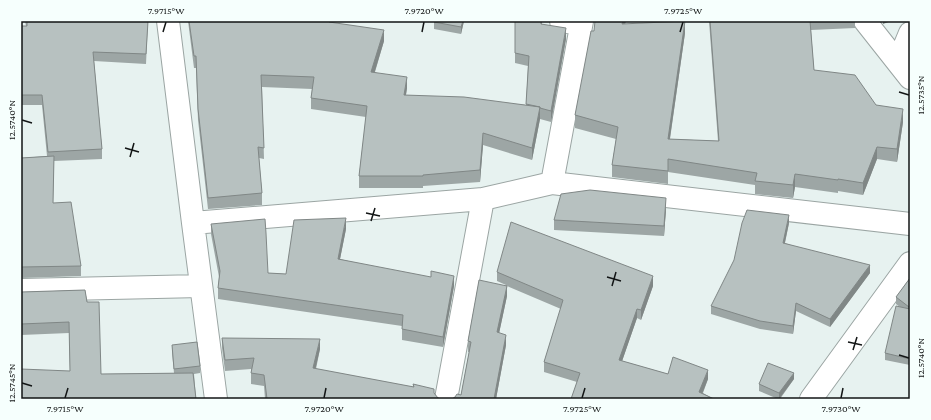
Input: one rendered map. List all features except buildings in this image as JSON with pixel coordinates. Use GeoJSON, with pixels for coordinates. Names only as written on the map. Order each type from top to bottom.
{"type":"FeatureCollection","features":[{"type":"Feature","properties":{"kind":"street"},"geometry":{"type":"LineString","coordinates":[[168,21],[216,399]]}},
{"type":"Feature","properties":{"kind":"street"},"geometry":{"type":"LineString","coordinates":[[865,21],[904,70]]}},
{"type":"Feature","properties":{"kind":"street"},"geometry":{"type":"LineString","coordinates":[[552,183],[575,22]]}},
{"type":"Feature","properties":{"kind":"street"},"geometry":{"type":"LineString","coordinates":[[904,70],[910,33]]}},
{"type":"Feature","properties":{"kind":"street"},"geometry":{"type":"LineString","coordinates":[[193,223],[483,199],[552,183],[910,224]]}},
{"type":"Feature","properties":{"kind":"street"},"geometry":{"type":"LineString","coordinates":[[446,399],[483,199]]}},
{"type":"Feature","properties":{"kind":"street"},"geometry":{"type":"LineString","coordinates":[[811,399],[910,263]]}},
{"type":"Feature","properties":{"kind":"street"},"geometry":{"type":"LineString","coordinates":[[21,290],[201,286]]}}]}
